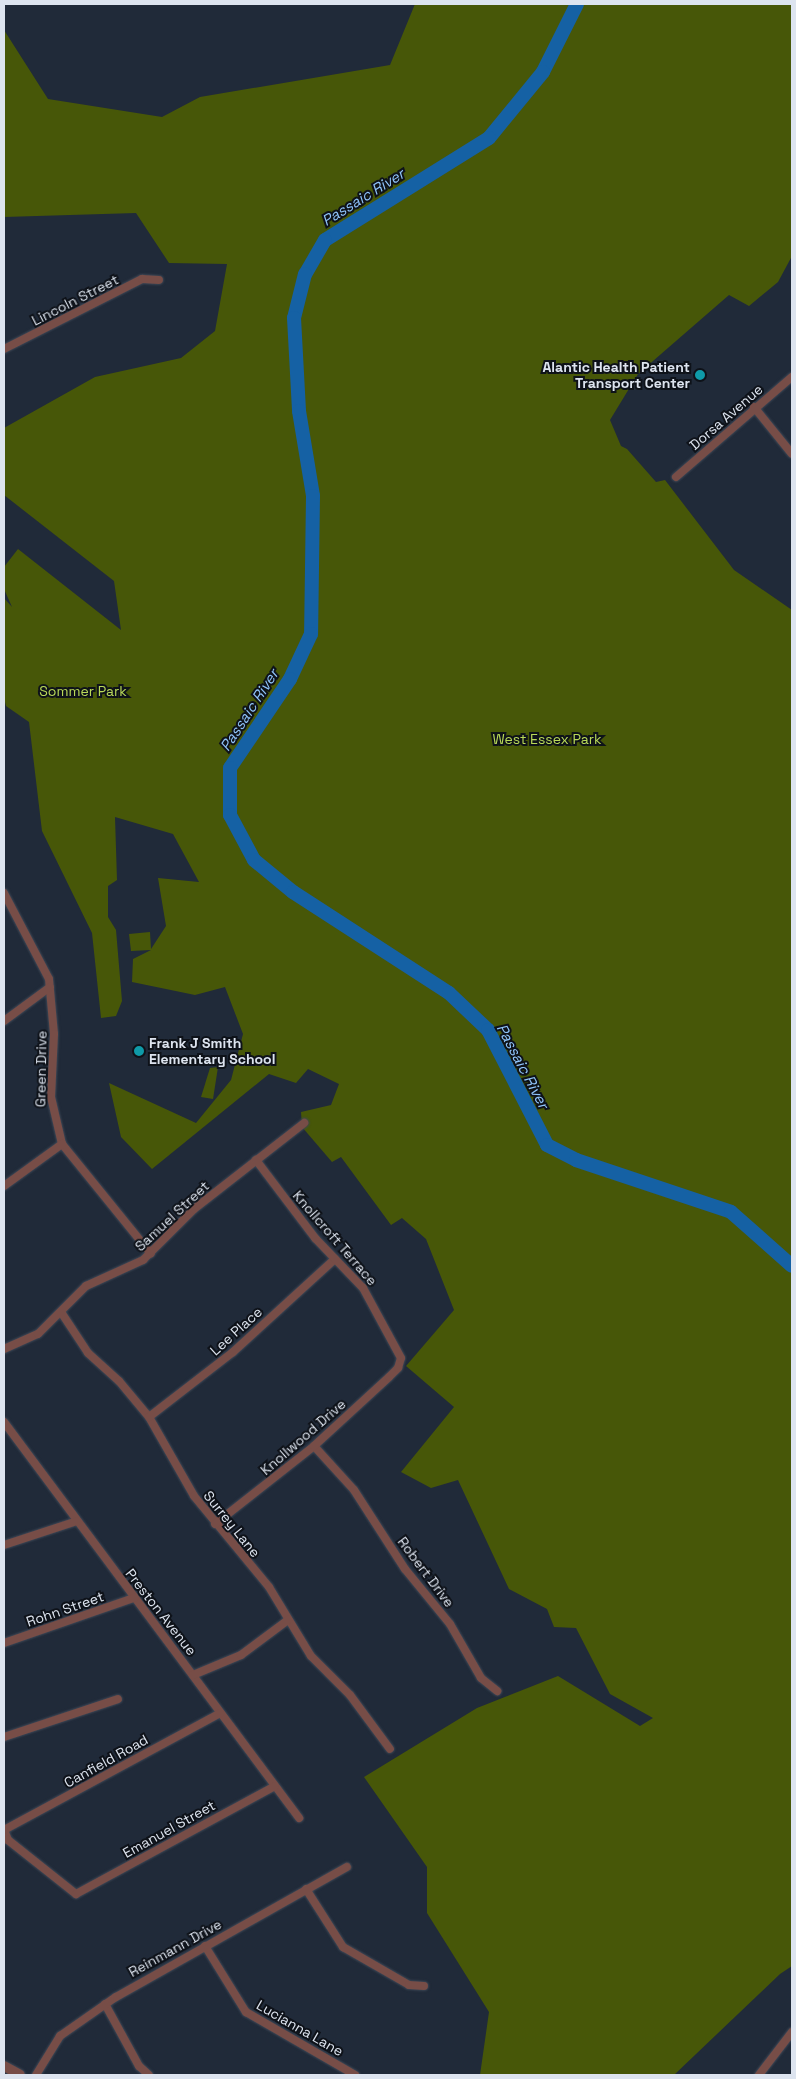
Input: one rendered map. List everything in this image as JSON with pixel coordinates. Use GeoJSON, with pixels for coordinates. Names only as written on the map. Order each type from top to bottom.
{"type":"FeatureCollection","features":[{"type":"Feature","properties":{"kind":"street","name":"Lincoln Street"},"geometry":{"type":"LineString","coordinates":[[4,350],[142,279],[159,280]]}},
{"type":"Feature","properties":{"kind":"street","name":"Dorsa Avenue"},"geometry":{"type":"LineString","coordinates":[[676,477],[754,407],[792,376]]}},
{"type":"Feature","properties":{"kind":"street"},"geometry":{"type":"LineString","coordinates":[[754,407],[792,454]]}},
{"type":"Feature","properties":{"kind":"street","name":"Green Drive"},"geometry":{"type":"LineString","coordinates":[[4,893],[40,959],[50,987],[54,1034],[51,1097],[62,1144],[150,1254]]}},
{"type":"Feature","properties":{"kind":"street"},"geometry":{"type":"LineString","coordinates":[[4,1021],[50,987]]}},
{"type":"Feature","properties":{"kind":"street","name":"Samuel Street"},"geometry":{"type":"LineString","coordinates":[[4,1349],[30,1339],[86,1286],[150,1254],[194,1209],[304,1123]]}},
{"type":"Feature","properties":{"kind":"street"},"geometry":{"type":"LineString","coordinates":[[4,1186],[62,1144]]}},
{"type":"Feature","properties":{"kind":"street","name":"Knollcroft Terrace"},"geometry":{"type":"LineString","coordinates":[[256,1160],[298,1217],[375,1306],[400,1362]]}},
{"type":"Feature","properties":{"kind":"street","name":"Lee Place"},"geometry":{"type":"LineString","coordinates":[[149,1417],[233,1352],[335,1258]]}},
{"type":"Feature","properties":{"kind":"street","name":"Surrey Lane"},"geometry":{"type":"LineString","coordinates":[[60,1312],[88,1353],[118,1381],[149,1417],[194,1496],[268,1587],[311,1656],[350,1695],[390,1749]]}},
{"type":"Feature","properties":{"kind":"street","name":"Knollwood Drive"},"geometry":{"type":"LineString","coordinates":[[215,1524],[314,1446],[389,1377],[400,1362]]}},
{"type":"Feature","properties":{"kind":"street","name":"Preston Avenue"},"geometry":{"type":"LineString","coordinates":[[4,1422],[299,1818]]}},
{"type":"Feature","properties":{"kind":"street","name":"Robert Drive"},"geometry":{"type":"LineString","coordinates":[[314,1446],[354,1490],[405,1569],[450,1624],[480,1678],[497,1691]]}},
{"type":"Feature","properties":{"kind":"street"},"geometry":{"type":"LineString","coordinates":[[4,1545],[77,1521]]}},
{"type":"Feature","properties":{"kind":"street","name":"Rohn Street"},"geometry":{"type":"LineString","coordinates":[[4,1643],[134,1598]]}},
{"type":"Feature","properties":{"kind":"street"},"geometry":{"type":"LineString","coordinates":[[194,1675],[241,1655],[288,1620]]}},
{"type":"Feature","properties":{"kind":"street"},"geometry":{"type":"LineString","coordinates":[[4,1737],[118,1699]]}},
{"type":"Feature","properties":{"kind":"street","name":"Canfield Road"},"geometry":{"type":"LineString","coordinates":[[4,1830],[220,1713]]}},
{"type":"Feature","properties":{"kind":"street","name":"Emanuel Street"},"geometry":{"type":"LineString","coordinates":[[4,1830],[8,1840],[76,1894],[275,1786]]}},
{"type":"Feature","properties":{"kind":"street","name":"Reinmann Drive"},"geometry":{"type":"LineString","coordinates":[[36,2075],[60,2036],[105,2004],[347,1867]]}},
{"type":"Feature","properties":{"kind":"street"},"geometry":{"type":"LineString","coordinates":[[306,1889],[343,1947],[410,1985],[424,1986]]}},
{"type":"Feature","properties":{"kind":"street","name":"Lucianna Lane"},"geometry":{"type":"LineString","coordinates":[[205,1946],[246,2012],[356,2075]]}},
{"type":"Feature","properties":{"kind":"street"},"geometry":{"type":"LineString","coordinates":[[105,2004],[140,2066],[149,2075]]}},
{"type":"Feature","properties":{"kind":"street"},"geometry":{"type":"LineString","coordinates":[[759,2075],[792,2032]]}},
{"type":"Feature","properties":{"kind":"street"},"geometry":{"type":"LineString","coordinates":[[4,2066],[20,2075]]}},
{"type":"Feature","properties":{"kind":"green space"},"geometry":{"type":"Polygon","coordinates":[[[415,4],[792,4],[792,256],[778,282],[749,306],[729,295],[638,374],[610,420],[621,446],[627,449],[656,482],[665,480],[734,570],[792,610],[792,1966],[780,1974],[674,2075],[480,2075],[489,2012],[427,1913],[427,1867],[364,1777],[477,1708],[558,1676],[640,1726],[653,1718],[610,1694],[576,1628],[554,1627],[547,1609],[509,1589],[458,1480],[431,1488],[401,1472],[454,1407],[406,1366],[454,1310],[426,1239],[402,1218],[391,1225],[341,1157],[332,1162],[302,1127],[301,1112],[331,1105],[339,1084],[308,1069],[296,1083],[269,1074],[152,1169],[121,1137],[109,1083],[196,1123],[231,1080],[243,1034],[225,987],[195,995],[132,982],[133,959],[151,950],[131,951],[129,934],[150,932],[151,949],[166,926],[158,878],[199,882],[173,834],[115,817],[117,880],[108,886],[108,917],[116,930],[122,1001],[116,1016],[101,1018],[92,933],[42,831],[29,722],[6,706],[4,698],[4,598],[12,607],[4,589],[4,567],[18,549],[121,630],[114,581],[4,495],[4,428],[95,377],[181,358],[215,331],[227,264],[169,263],[136,213],[4,217],[4,30],[48,99],[162,117],[200,97],[390,65],[415,4]]]}},
{"type":"Feature","properties":{"kind":"green space"},"geometry":{"type":"Polygon","coordinates":[[[218,1067],[213,1099],[201,1097],[210,1068],[218,1067]]]}},
{"type":"Feature","properties":{"kind":"waterway","name":"Passaic River"},"geometry":{"type":"LineString","coordinates":[[577,4],[543,72],[489,138],[325,240],[305,274],[294,318],[299,411],[313,496],[311,634],[290,679],[230,768],[230,815],[254,860],[293,892],[449,993],[488,1030],[547,1145],[576,1160],[731,1212],[792,1266]]}},
{"type":"Feature","properties":{"kind":"place","name":"Alantic Health Patient Transport Center"},"geometry":{"type":"Point","coordinates":[700,375]}},
{"type":"Feature","properties":{"kind":"place","name":"Frank J Smith Elementary School"},"geometry":{"type":"Point","coordinates":[139,1051]}},
{"type":"Feature","properties":{"kind":"park label","name":"Sommer Park"},"geometry":{"type":"Point","coordinates":[83,691]}},
{"type":"Feature","properties":{"kind":"park label","name":"West Essex Park"},"geometry":{"type":"Point","coordinates":[547,739]}}]}
